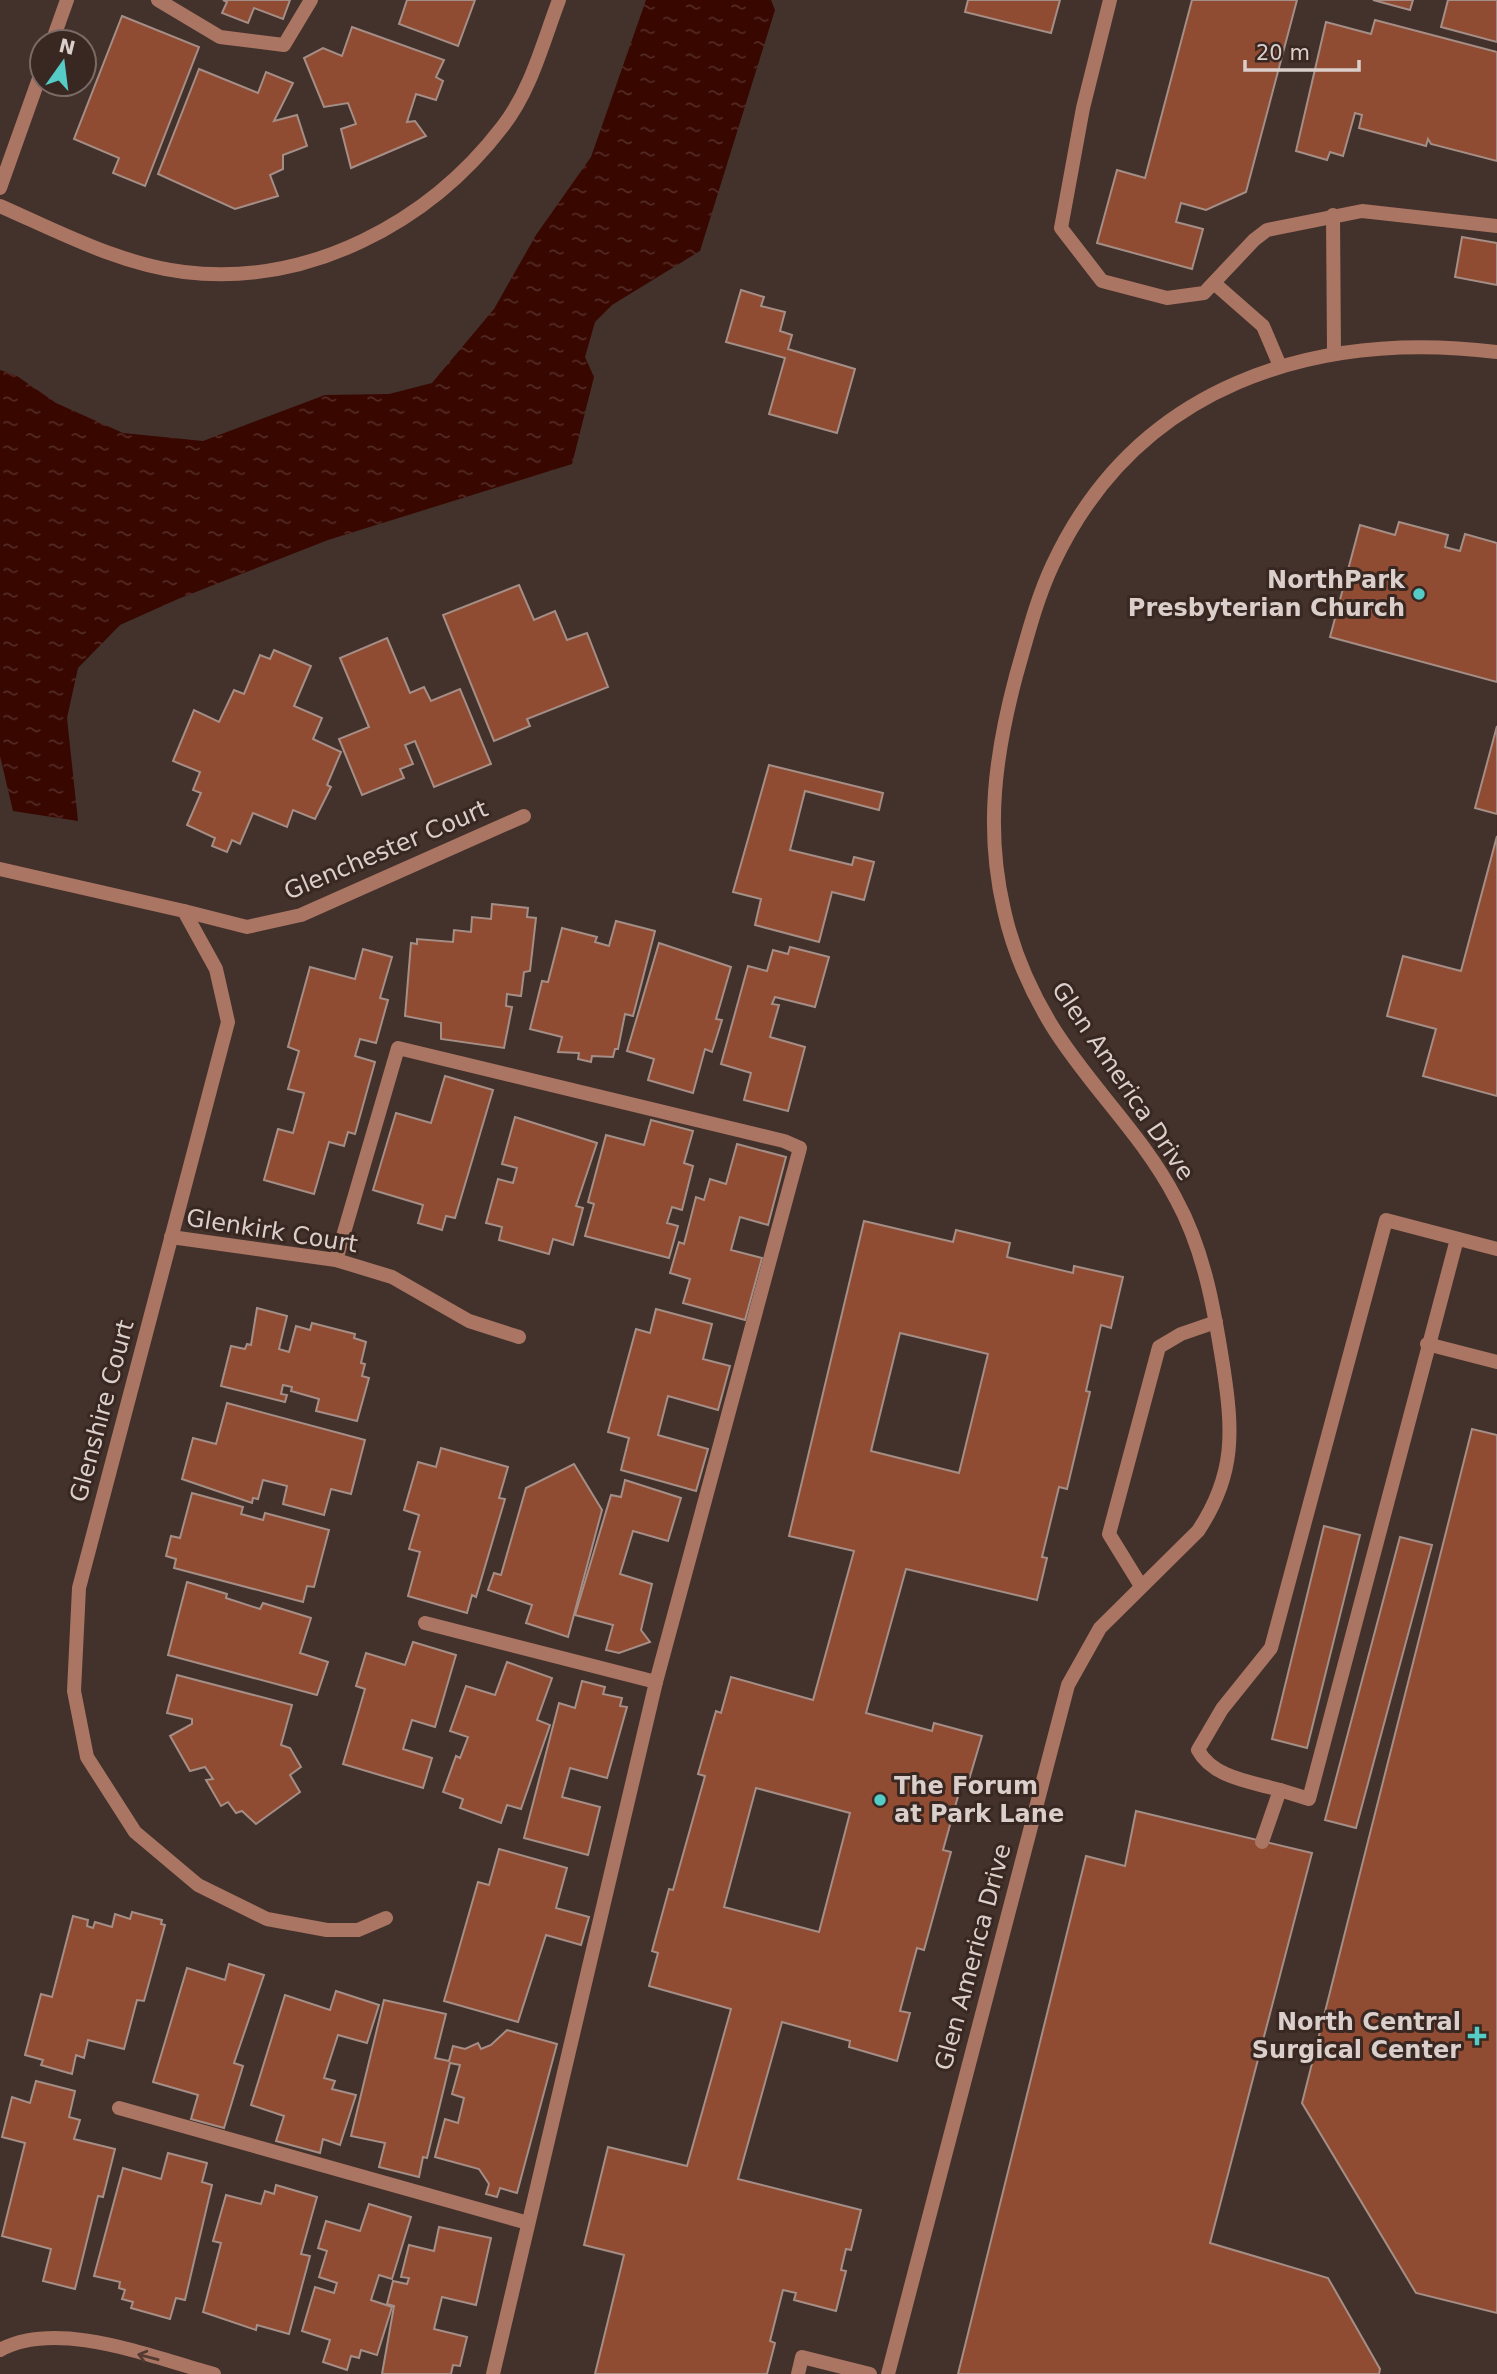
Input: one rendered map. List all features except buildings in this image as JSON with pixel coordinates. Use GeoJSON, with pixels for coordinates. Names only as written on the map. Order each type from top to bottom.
{"type":"FeatureCollection","features":[{"type":"Feature","properties":{"kind":"street"},"geometry":{"type":"LineString","coordinates":[[57,28],[67,0]]}},
{"type":"Feature","properties":{"kind":"street"},"geometry":{"type":"LineString","coordinates":[[158,0],[220,37],[284,45],[311,0]]}},
{"type":"Feature","properties":{"kind":"street"},"geometry":{"type":"LineString","coordinates":[[0,206],[113,256],[185,272],[263,273],[340,253],[414,212],[475,157],[504,125],[524,90],[559,0]]}},
{"type":"Feature","properties":{"kind":"street"},"geometry":{"type":"LineString","coordinates":[[1110,0],[1083,108],[1061,228],[1102,281],[1167,298],[1204,293],[1254,240],[1267,230],[1333,215],[1362,211],[1497,226]]}},
{"type":"Feature","properties":{"kind":"street"},"geometry":{"type":"LineString","coordinates":[[0,188],[32,98]]}},
{"type":"Feature","properties":{"kind":"street"},"geometry":{"type":"LineString","coordinates":[[1333,215],[1334,352]]}},
{"type":"Feature","properties":{"kind":"street"},"geometry":{"type":"LineString","coordinates":[[1214,283],[1264,326],[1280,366]]}},
{"type":"Feature","properties":{"kind":"street","name":"Glen America Drive"},"geometry":{"type":"LineString","coordinates":[[888,2374],[1064,1698],[1082,1657],[1100,1628],[1198,1531],[1221,1490],[1228,1466],[1230,1409],[1216,1322],[1203,1266],[1177,1199],[1152,1160],[1053,1028],[1015,952],[997,874],[992,818],[996,763],[1034,608],[1054,561],[1076,523],[1108,479],[1143,444],[1187,408],[1224,387],[1280,366],[1334,352],[1388,347],[1440,347],[1497,352]]}},
{"type":"Feature","properties":{"kind":"street","name":"Glenchester Court"},"geometry":{"type":"LineString","coordinates":[[184,911],[247,927],[301,915],[524,816]]}},
{"type":"Feature","properties":{"kind":"street"},"geometry":{"type":"LineString","coordinates":[[0,869],[184,911]]}},
{"type":"Feature","properties":{"kind":"street","name":"Glenshire Court"},"geometry":{"type":"LineString","coordinates":[[184,911],[216,969],[228,1022],[79,1588],[74,1691],[87,1757],[135,1832],[198,1885],[267,1919],[315,1928],[358,1930],[386,1918]]}},
{"type":"Feature","properties":{"kind":"street"},"geometry":{"type":"LineString","coordinates":[[336,1260],[398,1048],[784,1141],[800,1148],[656,1682],[493,2374]]}},
{"type":"Feature","properties":{"kind":"street"},"geometry":{"type":"LineString","coordinates":[[1457,1239],[1427,1344],[1309,1799],[1225,1774],[1203,1760],[1198,1750],[1222,1709],[1271,1648],[1386,1220],[1497,1249]]}},
{"type":"Feature","properties":{"kind":"street","name":"Glenkirk Court"},"geometry":{"type":"LineString","coordinates":[[171,1237],[336,1260],[391,1277],[469,1321],[519,1337]]}},
{"type":"Feature","properties":{"kind":"street"},"geometry":{"type":"LineString","coordinates":[[1141,1586],[1109,1534],[1159,1347],[1181,1334],[1216,1322]]}},
{"type":"Feature","properties":{"kind":"street"},"geometry":{"type":"LineString","coordinates":[[1427,1344],[1497,1362]]}},
{"type":"Feature","properties":{"kind":"street"},"geometry":{"type":"LineString","coordinates":[[425,1623],[656,1682]]}},
{"type":"Feature","properties":{"kind":"street"},"geometry":{"type":"LineString","coordinates":[[1262,1842],[1280,1790]]}},
{"type":"Feature","properties":{"kind":"street"},"geometry":{"type":"LineString","coordinates":[[118,2108],[528,2223]]}},
{"type":"Feature","properties":{"kind":"street"},"geometry":{"type":"LineString","coordinates":[[0,2350],[42,2339],[72,2337],[214,2374]]}},
{"type":"Feature","properties":{"kind":"street"},"geometry":{"type":"LineString","coordinates":[[798,2374],[802,2357],[870,2374]]}},
{"type":"Feature","properties":{"kind":"water"},"geometry":{"type":"Polygon","coordinates":[[[646,0],[771,0],[775,10],[700,251],[612,305],[595,322],[585,357],[594,377],[572,464],[328,540],[178,599],[120,625],[78,668],[67,718],[78,821],[13,811],[0,756],[0,370],[17,376],[56,403],[123,433],[203,441],[325,395],[389,394],[432,383],[494,309],[536,235],[591,157],[646,0]]]}},
{"type":"Feature","properties":{"kind":"place","name":"NorthPark Presbyterian Church"},"geometry":{"type":"Point","coordinates":[1419,594]}},
{"type":"Feature","properties":{"kind":"place","name":"The Forum at Park Lane"},"geometry":{"type":"Point","coordinates":[880,1800]}},
{"type":"Feature","properties":{"kind":"place","name":"North Central Surgical Center"},"geometry":{"type":"Point","coordinates":[1477,2036]}}]}
